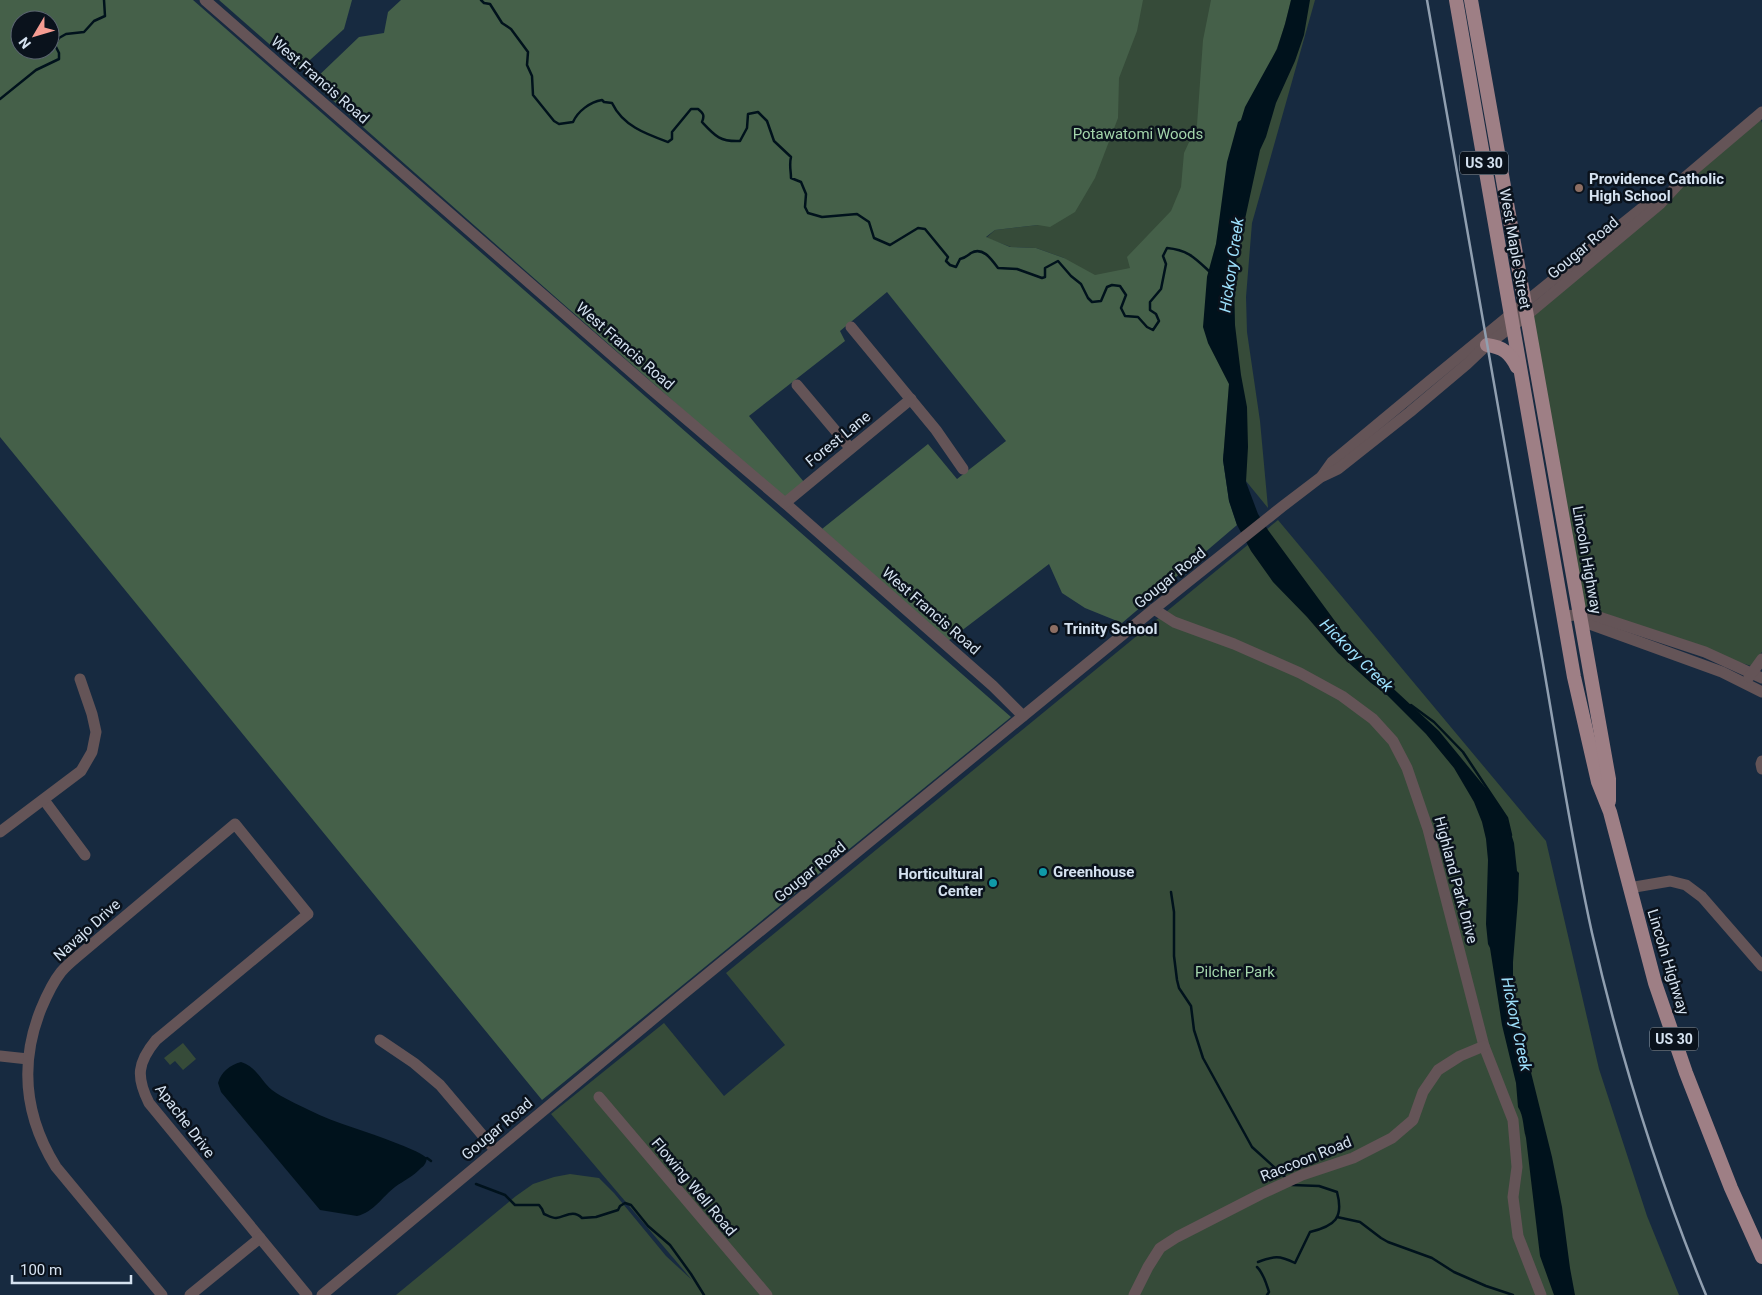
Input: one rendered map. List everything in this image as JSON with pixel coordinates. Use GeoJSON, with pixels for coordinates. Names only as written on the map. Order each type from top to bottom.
{"type":"FeatureCollection","features":[{"type":"Feature","properties":{"kind":"main road","name":"West Maple Street"},"geometry":{"type":"LineString","coordinates":[[1456,0],[1511,320]]}},
{"type":"Feature","properties":{"kind":"main road","name":"West Maple Street"},"geometry":{"type":"LineString","coordinates":[[1472,0],[1525,308]]}},
{"type":"Feature","properties":{"kind":"main road","name":"Lincoln Highway"},"geometry":{"type":"LineString","coordinates":[[1525,308],[1609,779],[1610,812]]}},
{"type":"Feature","properties":{"kind":"main road","name":"Lincoln Highway"},"geometry":{"type":"LineString","coordinates":[[1511,320],[1563,616],[1588,743],[1598,782],[1610,812],[1655,982],[1686,1073],[1731,1188],[1762,1257]]}},
{"type":"Feature","properties":{"kind":"main road"},"geometry":{"type":"LineString","coordinates":[[1487,345],[1497,346],[1505,350],[1512,357],[1520,372]]}},
{"type":"Feature","properties":{"kind":"street","name":"West Francis Road"},"geometry":{"type":"LineString","coordinates":[[205,0],[651,389],[785,502],[993,686],[1023,716]]}},
{"type":"Feature","properties":{"kind":"street","name":"Gougar Road"},"geometry":{"type":"LineString","coordinates":[[1321,477],[1332,462],[1525,308],[1660,204],[1673,188],[1762,112]]}},
{"type":"Feature","properties":{"kind":"street","name":"Gougar Road"},"geometry":{"type":"LineString","coordinates":[[322,1295],[690,988],[1154,609],[1283,506],[1321,477],[1338,469],[1410,412],[1468,364],[1511,320]]}},
{"type":"Feature","properties":{"kind":"street"},"geometry":{"type":"LineString","coordinates":[[851,328],[936,430],[963,469]]}},
{"type":"Feature","properties":{"kind":"street"},"geometry":{"type":"LineString","coordinates":[[797,385],[850,448]]}},
{"type":"Feature","properties":{"kind":"street","name":"Forest Lane"},"geometry":{"type":"LineString","coordinates":[[785,502],[911,399]]}},
{"type":"Feature","properties":{"kind":"street","name":"Highland Park Drive"},"geometry":{"type":"LineString","coordinates":[[1154,609],[1174,622],[1234,644],[1300,672],[1342,696],[1373,719],[1393,741],[1407,768],[1428,829],[1484,1046],[1512,1120],[1517,1167],[1513,1197],[1518,1236],[1541,1295]]}},
{"type":"Feature","properties":{"kind":"street"},"geometry":{"type":"LineString","coordinates":[[1563,616],[1590,614],[1705,652],[1757,675]]}},
{"type":"Feature","properties":{"kind":"street"},"geometry":{"type":"LineString","coordinates":[[1580,615],[1587,623],[1707,667],[1746,683],[1762,692]]}},
{"type":"Feature","properties":{"kind":"street"},"geometry":{"type":"LineString","coordinates":[[1746,683],[1757,675],[1762,658]]}},
{"type":"Feature","properties":{"kind":"street"},"geometry":{"type":"LineString","coordinates":[[0,832],[82,771],[92,752],[96,732],[80,679]]}},
{"type":"Feature","properties":{"kind":"street"},"geometry":{"type":"LineString","coordinates":[[1762,761],[1762,769]]}},
{"type":"Feature","properties":{"kind":"street"},"geometry":{"type":"LineString","coordinates":[[44,800],[84,855]]}},
{"type":"Feature","properties":{"kind":"street","name":"Apache Drive"},"geometry":{"type":"LineString","coordinates":[[235,824],[308,914],[156,1040],[142,1060],[140,1073],[141,1087],[149,1103],[307,1295]]}},
{"type":"Feature","properties":{"kind":"street","name":"Navajo Drive"},"geometry":{"type":"LineString","coordinates":[[162,1295],[56,1167],[46,1151],[38,1135],[32,1113],[28,1086],[28,1060],[35,1024],[46,997],[60,973],[235,824]]}},
{"type":"Feature","properties":{"kind":"street"},"geometry":{"type":"LineString","coordinates":[[1629,888],[1670,881],[1686,885],[1702,897],[1762,966]]}},
{"type":"Feature","properties":{"kind":"street"},"geometry":{"type":"LineString","coordinates":[[380,1040],[414,1063],[440,1085],[495,1150]]}},
{"type":"Feature","properties":{"kind":"street","name":"Raccoon Road"},"geometry":{"type":"LineString","coordinates":[[1134,1295],[1148,1266],[1160,1248],[1177,1236],[1260,1194],[1302,1175],[1354,1158],[1392,1138],[1413,1120],[1424,1092],[1438,1070],[1460,1056],[1484,1046]]}},
{"type":"Feature","properties":{"kind":"street"},"geometry":{"type":"LineString","coordinates":[[0,1056],[28,1060]]}},
{"type":"Feature","properties":{"kind":"street","name":"Flowing Well Road"},"geometry":{"type":"LineString","coordinates":[[599,1098],[767,1295]]}},
{"type":"Feature","properties":{"kind":"street"},"geometry":{"type":"LineString","coordinates":[[190,1295],[260,1238]]}},
{"type":"Feature","properties":{"kind":"green space"},"geometry":{"type":"Polygon","coordinates":[[[0,0],[193,0],[1011,717],[542,1100],[0,437],[0,0]]]}},
{"type":"Feature","properties":{"kind":"green space"},"geometry":{"type":"Polygon","coordinates":[[[219,0],[352,0],[344,29],[299,70],[219,0]]]}},
{"type":"Feature","properties":{"kind":"green space"},"geometry":{"type":"Polygon","coordinates":[[[401,0],[1143,0],[1137,31],[1119,78],[1118,118],[1095,178],[1075,212],[1050,227],[1038,225],[995,230],[986,237],[1010,247],[1036,248],[1064,258],[1095,275],[1130,268],[1127,257],[1171,211],[1181,187],[1184,153],[1197,125],[1203,40],[1211,0],[1291,0],[1274,56],[1241,120],[1216,244],[1207,277],[1208,343],[1229,384],[1223,460],[1229,501],[1237,525],[1122,623],[1085,608],[1062,593],[1049,564],[948,641],[822,529],[928,444],[957,479],[1006,441],[887,292],[840,331],[845,341],[749,416],[804,482],[784,499],[312,82],[359,37],[384,33],[388,12],[401,0]]]}},
{"type":"Feature","properties":{"kind":"green space","name":"Potawatomi Woods"},"geometry":{"type":"Polygon","coordinates":[[[855,0],[1315,0],[1252,223],[1246,297],[1247,332],[1260,421],[1268,508],[1064,258],[1036,248],[1011,247],[986,238],[995,230],[1038,225],[855,0]]]}},
{"type":"Feature","properties":{"kind":"green space"},"geometry":{"type":"Polygon","coordinates":[[[1760,117],[1762,123],[1762,652],[1751,666],[1584,612],[1530,315],[1760,117]]]}},
{"type":"Feature","properties":{"kind":"green space","name":"Pilcher Park"},"geometry":{"type":"Polygon","coordinates":[[[1278,520],[1546,841],[1599,1069],[1647,1216],[1679,1295],[396,1295],[533,1184],[570,1174],[599,1178],[614,1193],[666,1256],[692,1280],[551,1114],[664,1023],[724,1096],[785,1045],[726,973],[1278,520]]]}},
{"type":"Feature","properties":{"kind":"green space"},"geometry":{"type":"Polygon","coordinates":[[[183,1043],[196,1059],[183,1070],[175,1061],[170,1065],[164,1058],[183,1043]]]}},
{"type":"Feature","properties":{"kind":"water"},"geometry":{"type":"Polygon","coordinates":[[[1291,0],[1310,0],[1304,35],[1295,61],[1276,103],[1260,150],[1237,256],[1234,279],[1235,325],[1247,407],[1248,447],[1246,482],[1258,514],[1268,530],[1343,632],[1384,680],[1439,731],[1489,792],[1506,818],[1514,843],[1517,871],[1519,873],[1513,962],[1517,1016],[1552,1157],[1562,1207],[1575,1295],[1554,1295],[1540,1256],[1526,1138],[1518,1107],[1516,1083],[1502,1025],[1488,944],[1486,924],[1488,860],[1486,839],[1474,802],[1454,768],[1426,734],[1386,694],[1338,653],[1273,582],[1251,551],[1237,525],[1229,501],[1223,460],[1229,384],[1208,343],[1203,327],[1207,277],[1216,244],[1227,162],[1238,122],[1241,120],[1245,107],[1277,49],[1291,0]]]}},
{"type":"Feature","properties":{"kind":"water"},"geometry":{"type":"Polygon","coordinates":[[[241,1062],[251,1067],[272,1090],[285,1098],[330,1119],[416,1151],[427,1158],[425,1164],[395,1187],[373,1208],[363,1214],[357,1216],[320,1210],[221,1092],[218,1083],[221,1076],[230,1067],[241,1062]]]}},
{"type":"Feature","properties":{"kind":"waterway"},"geometry":{"type":"LineString","coordinates":[[0,99],[36,70],[59,59],[59,53],[55,45],[59,38],[66,34],[84,32],[94,21],[105,16],[104,0]]}},
{"type":"Feature","properties":{"kind":"waterway"},"geometry":{"type":"LineString","coordinates":[[481,0],[484,3],[490,4],[502,23],[511,29],[528,52],[527,65],[532,76],[533,95],[554,121],[559,124],[573,122],[585,108],[602,100],[612,103],[622,118],[636,128],[668,142],[672,139],[672,132],[691,109],[698,109],[703,114],[702,122],[714,134],[723,139],[740,141],[747,128],[748,114],[758,112],[767,121],[774,141],[791,157],[791,178],[801,182],[806,194],[805,207],[808,213],[822,217],[857,214],[869,222],[874,238],[890,245],[918,228],[925,229],[948,257],[946,261],[956,267],[960,259],[975,251],[979,251],[987,255],[998,268],[1017,269],[1042,278],[1045,277],[1045,268],[1058,261],[1081,284],[1092,302],[1101,301],[1107,287],[1112,285],[1120,286],[1126,295],[1121,308],[1125,316],[1138,317],[1147,327],[1153,330],[1159,321],[1156,314],[1150,310],[1150,302],[1161,289],[1166,264],[1163,256],[1167,248],[1186,253],[1210,272]]}},
{"type":"Feature","properties":{"kind":"waterway","name":"Hickory Creek"},"geometry":{"type":"LineString","coordinates":[[1411,705],[1434,722],[1463,752],[1507,818],[1511,835]]}},
{"type":"Feature","properties":{"kind":"waterway"},"geometry":{"type":"LineString","coordinates":[[1171,892],[1174,912],[1174,956],[1177,980],[1179,988],[1191,1006],[1194,1030],[1203,1058],[1252,1147],[1285,1177]]}},
{"type":"Feature","properties":{"kind":"waterway"},"geometry":{"type":"LineString","coordinates":[[427,1158],[431,1161]]}},
{"type":"Feature","properties":{"kind":"waterway"},"geometry":{"type":"LineString","coordinates":[[476,1184],[505,1195],[515,1205],[539,1205],[544,1214],[554,1218],[569,1214],[579,1215],[582,1218],[596,1217],[618,1210],[625,1203],[631,1205],[648,1226],[670,1245],[704,1295]]}},
{"type":"Feature","properties":{"kind":"waterway"},"geometry":{"type":"LineString","coordinates":[[1258,1262],[1276,1257],[1295,1263],[1310,1232],[1326,1227],[1336,1220],[1339,1208],[1337,1192],[1319,1186],[1292,1185]]}},
{"type":"Feature","properties":{"kind":"waterway"},"geometry":{"type":"LineString","coordinates":[[1337,1217],[1360,1222],[1388,1242],[1432,1258],[1454,1272],[1513,1295]]}},
{"type":"Feature","properties":{"kind":"waterway"},"geometry":{"type":"LineString","coordinates":[[1257,1267],[1266,1282],[1269,1292],[1267,1295]]}},
{"type":"Feature","properties":{"kind":"railway"},"geometry":{"type":"LineString","coordinates":[[1427,0],[1569,815],[1592,933],[1615,1025],[1656,1161],[1706,1295]]}},
{"type":"Feature","properties":{"kind":"place","name":"Providence Catholic High School"},"geometry":{"type":"Point","coordinates":[1579,188]}},
{"type":"Feature","properties":{"kind":"place","name":"Trinity School"},"geometry":{"type":"Point","coordinates":[1054,629]}},
{"type":"Feature","properties":{"kind":"place","name":"Greenhouse"},"geometry":{"type":"Point","coordinates":[1043,872]}},
{"type":"Feature","properties":{"kind":"place","name":"Horticultural Center"},"geometry":{"type":"Point","coordinates":[993,883]}}]}
